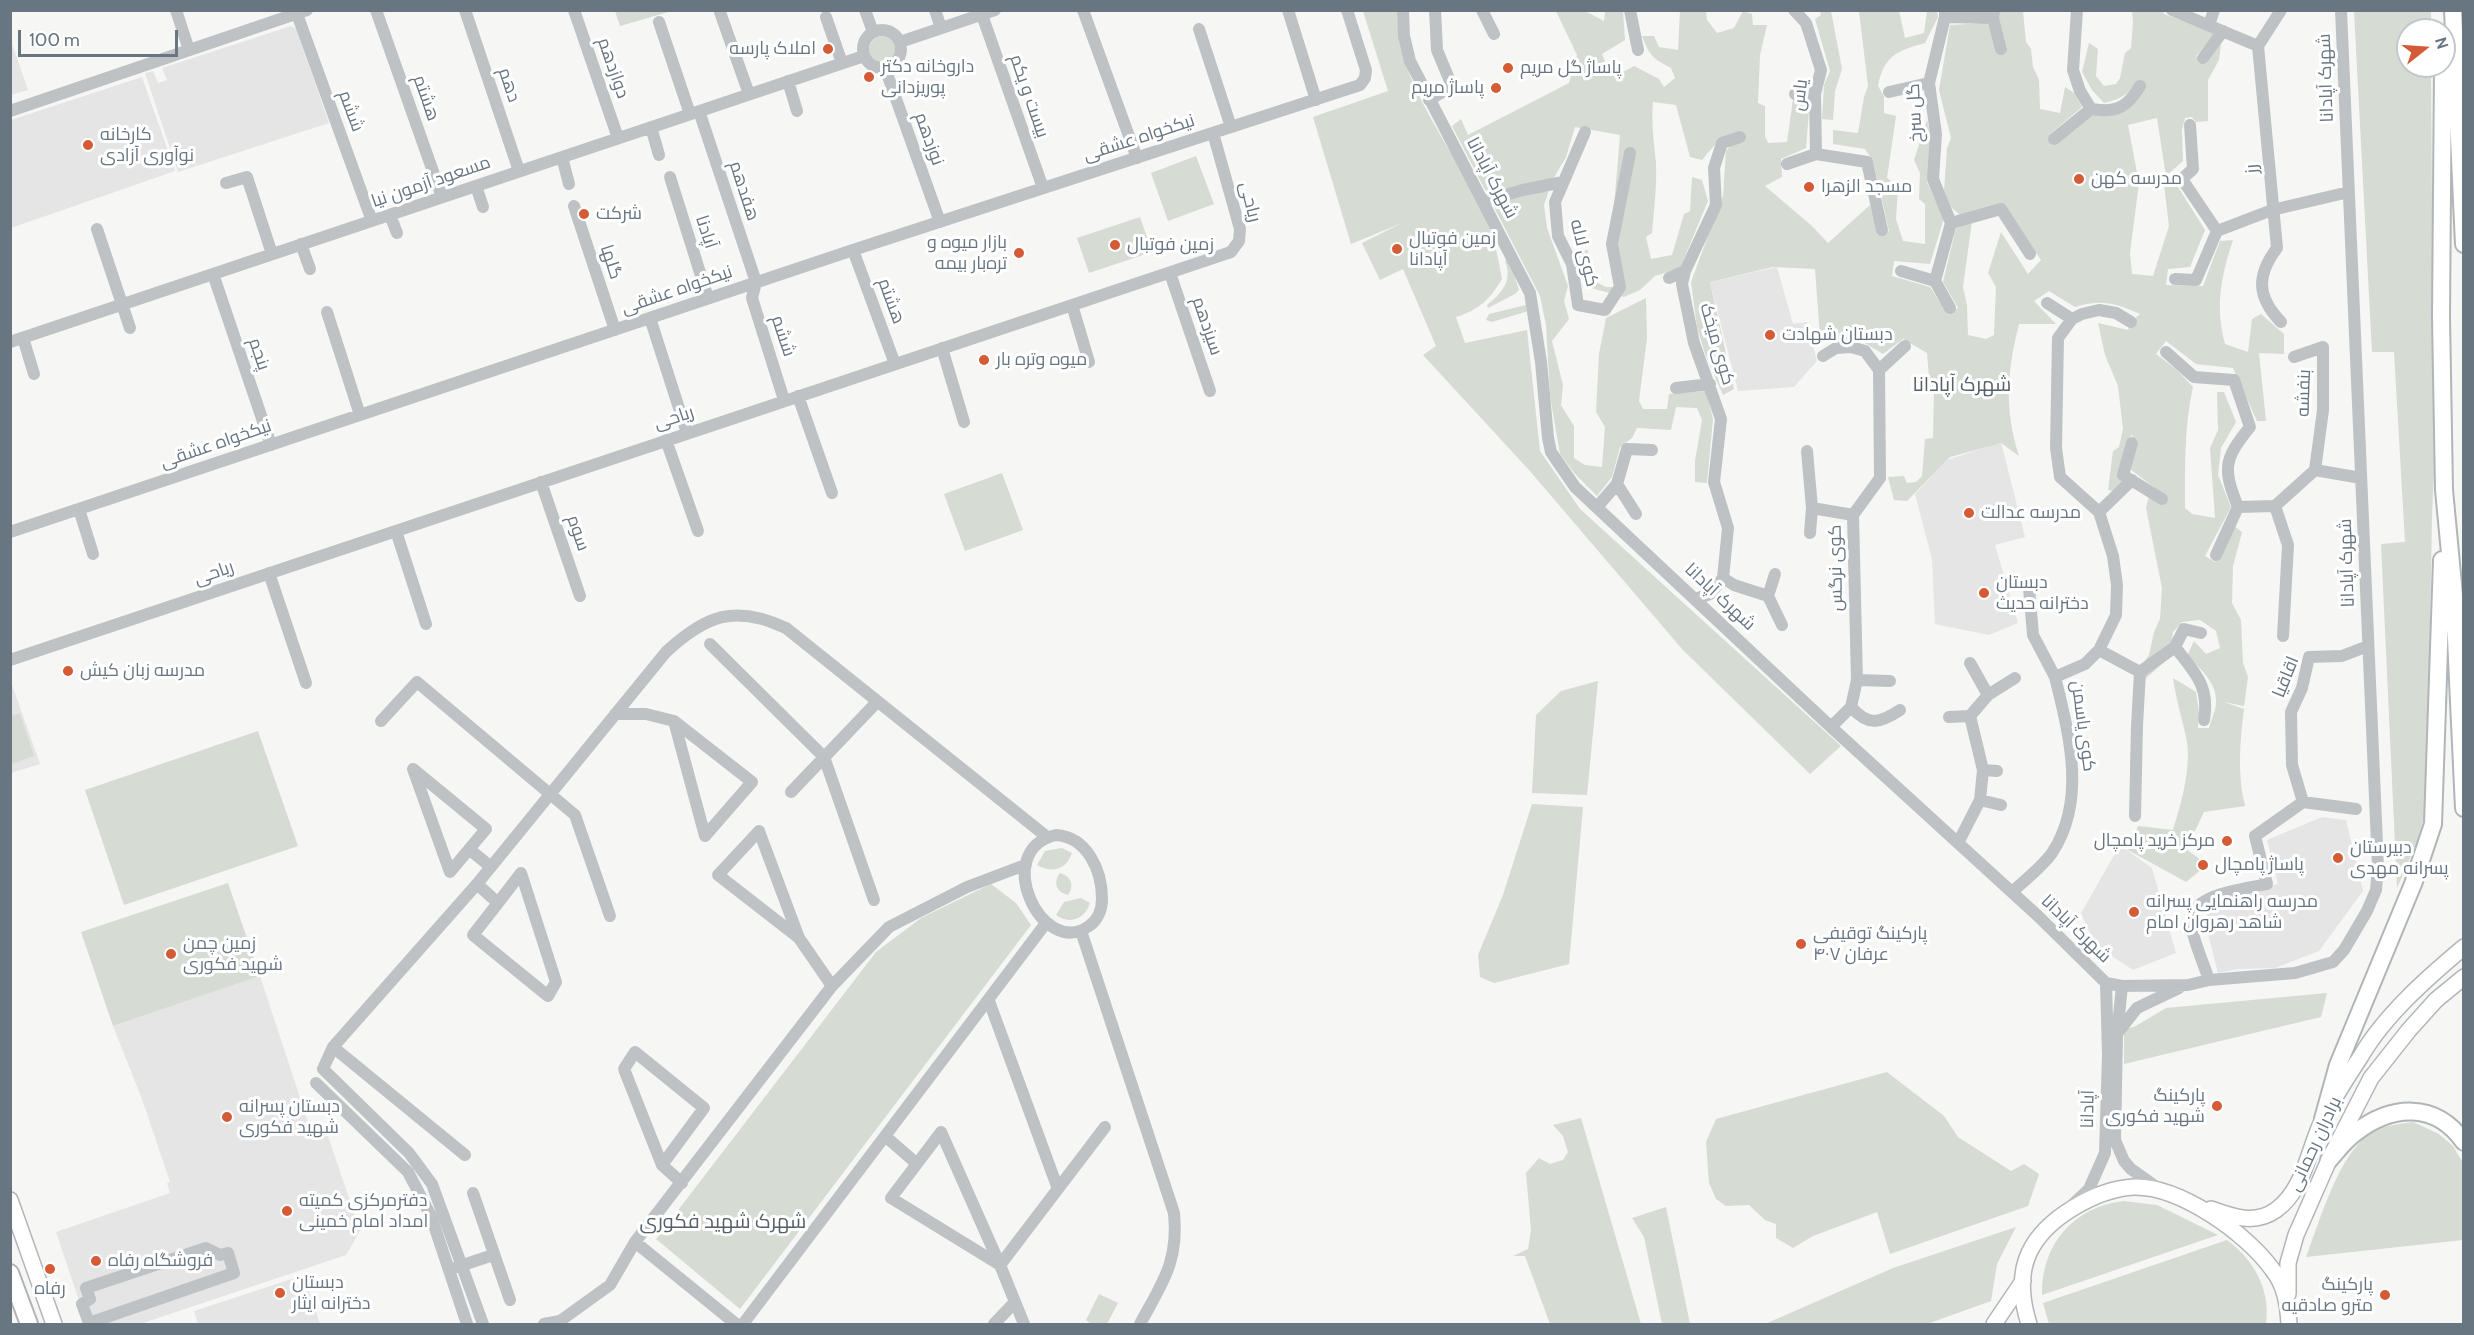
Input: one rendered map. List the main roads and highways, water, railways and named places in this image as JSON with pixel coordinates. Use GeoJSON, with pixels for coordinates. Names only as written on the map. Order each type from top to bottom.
{"type":"FeatureCollection","features":[{"type":"Feature","properties":{"kind":"highway"},"geometry":{"type":"LineString","coordinates":[[2453,10],[2463,244]]}},
{"type":"Feature","properties":{"kind":"highway"},"geometry":{"type":"LineString","coordinates":[[2323,1119],[2338,1065],[2414,885],[2433,824],[2444,490],[2440,317],[2443,78]]}},
{"type":"Feature","properties":{"kind":"highway"},"geometry":{"type":"LineString","coordinates":[[2444,490],[2454,595],[2463,808]]}},
{"type":"Feature","properties":{"kind":"highway"},"geometry":{"type":"LineString","coordinates":[[2329,1160],[2352,1134],[2372,1121],[2401,1112],[2417,1112],[2439,1117],[2458,1134],[2463,1142]]}},
{"type":"Feature","properties":{"kind":"highway"},"geometry":{"type":"LineString","coordinates":[[10,1273],[27,1321]]}},
{"type":"Feature","properties":{"kind":"main road","name":"برادران رحمانی"},"geometry":{"type":"LineString","coordinates":[[2193,1203],[2238,1219],[2257,1218],[2274,1211],[2293,1195],[2323,1119],[2362,1053],[2403,1003],[2463,947]]}},
{"type":"Feature","properties":{"kind":"main road","name":"برادران رحمانی"},"geometry":{"type":"LineString","coordinates":[[2289,1324],[2288,1263],[2293,1244],[2329,1160],[2371,1078],[2436,1000],[2463,977]]}},
{"type":"Feature","properties":{"kind":"main road"},"geometry":{"type":"LineString","coordinates":[[2029,1324],[2024,1309],[2023,1281],[2028,1254],[2033,1245],[2059,1219],[2084,1200],[2106,1192],[2135,1187],[2166,1192],[2193,1203],[2242,1236],[2273,1270],[2288,1301]]}},
{"type":"Feature","properties":{"kind":"main road"},"geometry":{"type":"LineString","coordinates":[[10,1200],[54,1324]]}},
{"type":"Feature","properties":{"kind":"main road"},"geometry":{"type":"LineString","coordinates":[[1994,1324],[2023,1281]]}},
{"type":"Feature","properties":{"kind":"place","name":"املاک پارسه"},"geometry":{"type":"Point","coordinates":[828,49]}},
{"type":"Feature","properties":{"kind":"place","name":"پاساژ گل مریم"},"geometry":{"type":"Point","coordinates":[1508,68]}},
{"type":"Feature","properties":{"kind":"place","name":"داروخانه دکتر پوریزدانی"},"geometry":{"type":"Point","coordinates":[869,77]}},
{"type":"Feature","properties":{"kind":"place","name":"پاساژ مریم"},"geometry":{"type":"Point","coordinates":[1496,88]}},
{"type":"Feature","properties":{"kind":"place","name":"کارخانه نوآوری آزادی"},"geometry":{"type":"Point","coordinates":[88,145]}},
{"type":"Feature","properties":{"kind":"place","name":"مدرسه کهن"},"geometry":{"type":"Point","coordinates":[2079,179]}},
{"type":"Feature","properties":{"kind":"place","name":"مسجد الزهرا"},"geometry":{"type":"Point","coordinates":[1809,187]}},
{"type":"Feature","properties":{"kind":"place","name":"شرکت"},"geometry":{"type":"Point","coordinates":[584,214]}},
{"type":"Feature","properties":{"kind":"place","name":"زمین فوتبال"},"geometry":{"type":"Point","coordinates":[1115,245]}},
{"type":"Feature","properties":{"kind":"place","name":"زمین فوتبال آپادانا"},"geometry":{"type":"Point","coordinates":[1397,249]}},
{"type":"Feature","properties":{"kind":"place","name":"بازار میوه و تره‌بار بیمه"},"geometry":{"type":"Point","coordinates":[1019,253]}},
{"type":"Feature","properties":{"kind":"place","name":"دبستان شهادت"},"geometry":{"type":"Point","coordinates":[1770,335]}},
{"type":"Feature","properties":{"kind":"place","name":"میوه وتره بار"},"geometry":{"type":"Point","coordinates":[984,360]}},
{"type":"Feature","properties":{"kind":"place","name":"مدرسه عدالت"},"geometry":{"type":"Point","coordinates":[1969,513]}},
{"type":"Feature","properties":{"kind":"place","name":"دبستان دخترانه حدیث"},"geometry":{"type":"Point","coordinates":[1984,593]}},
{"type":"Feature","properties":{"kind":"place","name":"مدرسه زبان کیش"},"geometry":{"type":"Point","coordinates":[68,671]}},
{"type":"Feature","properties":{"kind":"place","name":"مرکز خرید پامچال"},"geometry":{"type":"Point","coordinates":[2227,841]}},
{"type":"Feature","properties":{"kind":"place","name":"دبیرستان پسرانه مهدی"},"geometry":{"type":"Point","coordinates":[2338,858]}},
{"type":"Feature","properties":{"kind":"place","name":"پاساژ پامچال"},"geometry":{"type":"Point","coordinates":[2203,865]}},
{"type":"Feature","properties":{"kind":"place","name":"مدرسه راهنمایی پسرانه شاهد رهروان امام"},"geometry":{"type":"Point","coordinates":[2134,912]}},
{"type":"Feature","properties":{"kind":"place","name":"پارکینگ توقیفی عرفان ۴۰۷"},"geometry":{"type":"Point","coordinates":[1801,944]}},
{"type":"Feature","properties":{"kind":"place","name":"زمین چمن شهید فکوری"},"geometry":{"type":"Point","coordinates":[171,954]}},
{"type":"Feature","properties":{"kind":"place","name":"پارکینگ شهید فکوری"},"geometry":{"type":"Point","coordinates":[2217,1106]}},
{"type":"Feature","properties":{"kind":"place","name":"دبستان پسرانه شهید فکوری"},"geometry":{"type":"Point","coordinates":[227,1117]}},
{"type":"Feature","properties":{"kind":"place","name":"دفترمرکزی کمیته امداد امام خمینی"},"geometry":{"type":"Point","coordinates":[287,1211]}},
{"type":"Feature","properties":{"kind":"place","name":"فروشگاه رفاه"},"geometry":{"type":"Point","coordinates":[96,1261]}},
{"type":"Feature","properties":{"kind":"place","name":"رفاه"},"geometry":{"type":"Point","coordinates":[50,1269]}},
{"type":"Feature","properties":{"kind":"place","name":"دبستان دخترانه ایثار"},"geometry":{"type":"Point","coordinates":[280,1293]}},
{"type":"Feature","properties":{"kind":"place","name":"پارکینگ مترو صادقیه"},"geometry":{"type":"Point","coordinates":[2385,1295]}},
{"type":"Feature","properties":{"kind":"district","name":"شهرک آپادانا"},"geometry":{"type":"Point","coordinates":[1962,385]}},
{"type":"Feature","properties":{"kind":"district","name":"شهرک شهید فکوری"},"geometry":{"type":"Point","coordinates":[723,1222]}}]}
